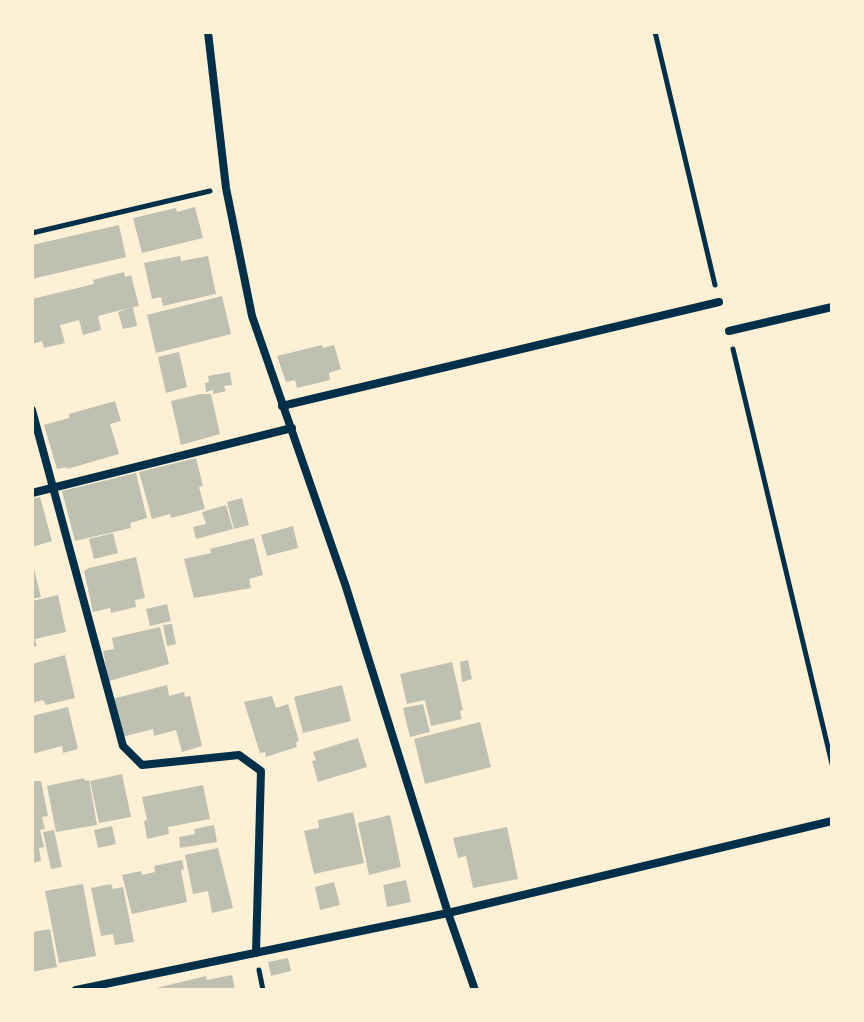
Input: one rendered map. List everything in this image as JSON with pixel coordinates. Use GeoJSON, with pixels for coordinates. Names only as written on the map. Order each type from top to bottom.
{"type":"FeatureCollection","features":[{"type":"Feature","properties":{"kind":"street"},"geometry":{"type":"LineString","coordinates":[[208,32],[226,188],[252,316],[360,631],[475,990]]}},
{"type":"Feature","properties":{"kind":"street"},"geometry":{"type":"LineString","coordinates":[[282,406],[719,302]]}},
{"type":"Feature","properties":{"kind":"street"},"geometry":{"type":"LineString","coordinates":[[729,331],[832,307]]}},
{"type":"Feature","properties":{"kind":"street"},"geometry":{"type":"LineString","coordinates":[[32,410],[123,746],[142,765],[239,755],[261,771],[256,953]]}},
{"type":"Feature","properties":{"kind":"street"},"geometry":{"type":"LineString","coordinates":[[32,493],[292,428]]}},
{"type":"Feature","properties":{"kind":"street"},"geometry":{"type":"LineString","coordinates":[[76,990],[448,913],[832,821]]}},
{"type":"Feature","properties":{"kind":"path"},"geometry":{"type":"LineString","coordinates":[[655,32],[719,302]]}},
{"type":"Feature","properties":{"kind":"path"},"geometry":{"type":"LineString","coordinates":[[32,233],[226,188]]}},
{"type":"Feature","properties":{"kind":"path"},"geometry":{"type":"LineString","coordinates":[[729,331],[832,764]]}},
{"type":"Feature","properties":{"kind":"building"},"geometry":{"type":"Polygon","coordinates":[[[195,207],[203,238],[142,253],[133,218],[195,207]]]}},
{"type":"Feature","properties":{"kind":"building"},"geometry":{"type":"Polygon","coordinates":[[[119,225],[126,257],[32,279],[32,245],[119,225]]]}},
{"type":"Feature","properties":{"kind":"building"},"geometry":{"type":"Polygon","coordinates":[[[180,256],[181,261],[208,256],[216,294],[163,306],[161,297],[152,299],[144,263],[180,256]]]}},
{"type":"Feature","properties":{"kind":"building"},"geometry":{"type":"Polygon","coordinates":[[[124,272],[125,277],[131,275],[139,306],[133,307],[137,326],[123,329],[118,312],[129,308],[98,316],[101,330],[83,335],[79,320],[60,325],[65,343],[44,348],[42,341],[32,344],[32,299],[94,284],[93,280],[124,272]]]}},
{"type":"Feature","properties":{"kind":"building"},"geometry":{"type":"Polygon","coordinates":[[[222,296],[231,334],[156,353],[147,315],[222,296]]]}},
{"type":"Feature","properties":{"kind":"building"},"geometry":{"type":"Polygon","coordinates":[[[322,345],[323,348],[334,345],[341,369],[329,373],[330,380],[297,388],[295,380],[286,382],[277,356],[322,345]]]}},
{"type":"Feature","properties":{"kind":"building"},"geometry":{"type":"Polygon","coordinates":[[[179,352],[187,387],[166,393],[158,357],[179,352]]]}},
{"type":"Feature","properties":{"kind":"building"},"geometry":{"type":"Polygon","coordinates":[[[230,372],[232,385],[224,386],[226,391],[206,392],[208,376],[230,372]]]}},
{"type":"Feature","properties":{"kind":"building"},"geometry":{"type":"Polygon","coordinates":[[[211,394],[220,434],[181,445],[171,401],[211,394]]]}},
{"type":"Feature","properties":{"kind":"building"},"geometry":{"type":"Polygon","coordinates":[[[115,401],[121,421],[110,424],[119,454],[57,469],[44,425],[69,418],[69,414],[115,401]]]}},
{"type":"Feature","properties":{"kind":"building"},"geometry":{"type":"Polygon","coordinates":[[[196,458],[205,509],[171,518],[170,514],[152,519],[139,472],[196,458]]]}},
{"type":"Feature","properties":{"kind":"building"},"geometry":{"type":"Polygon","coordinates":[[[136,473],[147,518],[130,523],[131,528],[75,541],[62,491],[136,473]]]}},
{"type":"Feature","properties":{"kind":"building"},"geometry":{"type":"Polygon","coordinates":[[[40,497],[52,541],[32,547],[32,499],[40,497]]]}},
{"type":"Feature","properties":{"kind":"building"},"geometry":{"type":"Polygon","coordinates":[[[242,498],[249,525],[234,529],[227,502],[242,498]]]}},
{"type":"Feature","properties":{"kind":"building"},"geometry":{"type":"Polygon","coordinates":[[[226,505],[233,529],[196,539],[193,527],[206,524],[202,512],[226,505]]]}},
{"type":"Feature","properties":{"kind":"building"},"geometry":{"type":"Polygon","coordinates":[[[293,526],[298,548],[267,556],[261,535],[293,526]]]}},
{"type":"Feature","properties":{"kind":"building"},"geometry":{"type":"Polygon","coordinates":[[[113,533],[118,553],[94,559],[89,539],[113,533]]]}},
{"type":"Feature","properties":{"kind":"building"},"geometry":{"type":"Polygon","coordinates":[[[254,538],[263,575],[249,579],[251,588],[194,598],[184,559],[254,538]]]}},
{"type":"Feature","properties":{"kind":"building"},"geometry":{"type":"Polygon","coordinates":[[[136,557],[145,598],[135,600],[136,607],[111,613],[110,608],[93,612],[84,571],[136,557]]]}},
{"type":"Feature","properties":{"kind":"building"},"geometry":{"type":"Polygon","coordinates":[[[32,561],[41,597],[32,599],[32,561]]]}},
{"type":"Feature","properties":{"kind":"building"},"geometry":{"type":"Polygon","coordinates":[[[58,595],[66,632],[35,639],[37,646],[32,647],[32,601],[58,595]]]}},
{"type":"Feature","properties":{"kind":"building"},"geometry":{"type":"Polygon","coordinates":[[[167,604],[171,621],[150,626],[146,609],[167,604]]]}},
{"type":"Feature","properties":{"kind":"building"},"geometry":{"type":"Polygon","coordinates":[[[172,624],[176,644],[167,646],[163,625],[172,624]]]}},
{"type":"Feature","properties":{"kind":"building"},"geometry":{"type":"Polygon","coordinates":[[[160,627],[169,664],[109,681],[103,651],[114,649],[112,638],[160,627]]]}},
{"type":"Feature","properties":{"kind":"building"},"geometry":{"type":"Polygon","coordinates":[[[65,655],[75,698],[46,705],[43,700],[32,703],[32,664],[65,655]]]}},
{"type":"Feature","properties":{"kind":"building"},"geometry":{"type":"Polygon","coordinates":[[[468,660],[472,679],[462,682],[460,662],[468,660]]]}},
{"type":"Feature","properties":{"kind":"building"},"geometry":{"type":"Polygon","coordinates":[[[452,662],[463,710],[460,711],[462,719],[431,726],[425,700],[407,704],[400,674],[452,662]]]}},
{"type":"Feature","properties":{"kind":"building"},"geometry":{"type":"Polygon","coordinates":[[[167,685],[169,696],[184,692],[185,697],[190,696],[202,746],[182,752],[176,730],[154,736],[153,729],[122,737],[112,699],[167,685]]]}},
{"type":"Feature","properties":{"kind":"building"},"geometry":{"type":"Polygon","coordinates":[[[342,685],[351,721],[303,733],[294,697],[342,685]]]}},
{"type":"Feature","properties":{"kind":"building"},"geometry":{"type":"Polygon","coordinates":[[[272,696],[276,708],[288,704],[299,741],[296,742],[297,747],[266,757],[265,752],[260,753],[244,702],[272,696]]]}},
{"type":"Feature","properties":{"kind":"building"},"geometry":{"type":"Polygon","coordinates":[[[423,704],[430,732],[410,737],[403,708],[423,704]]]}},
{"type":"Feature","properties":{"kind":"building"},"geometry":{"type":"Polygon","coordinates":[[[68,707],[78,749],[63,753],[62,746],[32,754],[32,716],[68,707]]]}},
{"type":"Feature","properties":{"kind":"building"},"geometry":{"type":"Polygon","coordinates":[[[480,722],[491,767],[425,784],[414,739],[480,722]]]}},
{"type":"Feature","properties":{"kind":"building"},"geometry":{"type":"Polygon","coordinates":[[[358,738],[367,767],[318,782],[312,761],[316,760],[313,752],[358,738]]]}},
{"type":"Feature","properties":{"kind":"building"},"geometry":{"type":"Polygon","coordinates":[[[122,774],[131,817],[99,823],[90,781],[122,774]]]}},
{"type":"Feature","properties":{"kind":"building"},"geometry":{"type":"Polygon","coordinates":[[[84,778],[85,781],[89,780],[97,825],[56,832],[47,786],[84,778]]]}},
{"type":"Feature","properties":{"kind":"building"},"geometry":{"type":"Polygon","coordinates":[[[32,781],[41,781],[48,816],[42,817],[45,829],[40,830],[44,847],[39,848],[41,861],[32,863],[32,781]]]}},
{"type":"Feature","properties":{"kind":"building"},"geometry":{"type":"Polygon","coordinates":[[[203,785],[210,819],[168,827],[169,834],[147,839],[142,797],[203,785]]]}},
{"type":"Feature","properties":{"kind":"building"},"geometry":{"type":"Polygon","coordinates":[[[353,812],[364,863],[314,874],[304,831],[319,828],[318,820],[353,812]]]}},
{"type":"Feature","properties":{"kind":"building"},"geometry":{"type":"Polygon","coordinates":[[[390,815],[401,867],[369,875],[358,823],[390,815]]]}},
{"type":"Feature","properties":{"kind":"building"},"geometry":{"type":"Polygon","coordinates":[[[214,825],[217,842],[180,848],[179,837],[195,834],[194,829],[214,825]]]}},
{"type":"Feature","properties":{"kind":"building"},"geometry":{"type":"Polygon","coordinates":[[[112,826],[116,844],[98,848],[94,830],[112,826]]]}},
{"type":"Feature","properties":{"kind":"building"},"geometry":{"type":"Polygon","coordinates":[[[507,827],[518,879],[473,888],[466,856],[458,858],[453,838],[507,827]]]}},
{"type":"Feature","properties":{"kind":"building"},"geometry":{"type":"Polygon","coordinates":[[[54,830],[62,867],[51,869],[43,832],[54,830]]]}},
{"type":"Feature","properties":{"kind":"building"},"geometry":{"type":"Polygon","coordinates":[[[218,848],[233,908],[212,913],[208,891],[193,894],[185,855],[218,848]]]}},
{"type":"Feature","properties":{"kind":"building"},"geometry":{"type":"Polygon","coordinates":[[[182,860],[187,902],[132,914],[122,875],[155,872],[154,866],[182,860]]]}},
{"type":"Feature","properties":{"kind":"building"},"geometry":{"type":"Polygon","coordinates":[[[406,880],[411,902],[387,907],[383,885],[406,880]]]}},
{"type":"Feature","properties":{"kind":"building"},"geometry":{"type":"Polygon","coordinates":[[[334,882],[340,905],[320,910],[315,887],[334,882]]]}},
{"type":"Feature","properties":{"kind":"building"},"geometry":{"type":"Polygon","coordinates":[[[83,884],[96,956],[59,963],[45,891],[83,884]]]}},
{"type":"Feature","properties":{"kind":"building"},"geometry":{"type":"Polygon","coordinates":[[[111,884],[113,889],[123,887],[134,942],[115,945],[113,934],[101,936],[91,888],[111,884]]]}},
{"type":"Feature","properties":{"kind":"building"},"geometry":{"type":"Polygon","coordinates":[[[50,929],[57,967],[32,972],[32,932],[50,929]]]}},
{"type":"Feature","properties":{"kind":"building"},"geometry":{"type":"Polygon","coordinates":[[[288,958],[291,971],[271,976],[268,962],[288,958]]]}},
{"type":"Feature","properties":{"kind":"building"},"geometry":{"type":"Polygon","coordinates":[[[232,975],[235,990],[148,990],[206,976],[207,980],[232,975]]]}}]}
